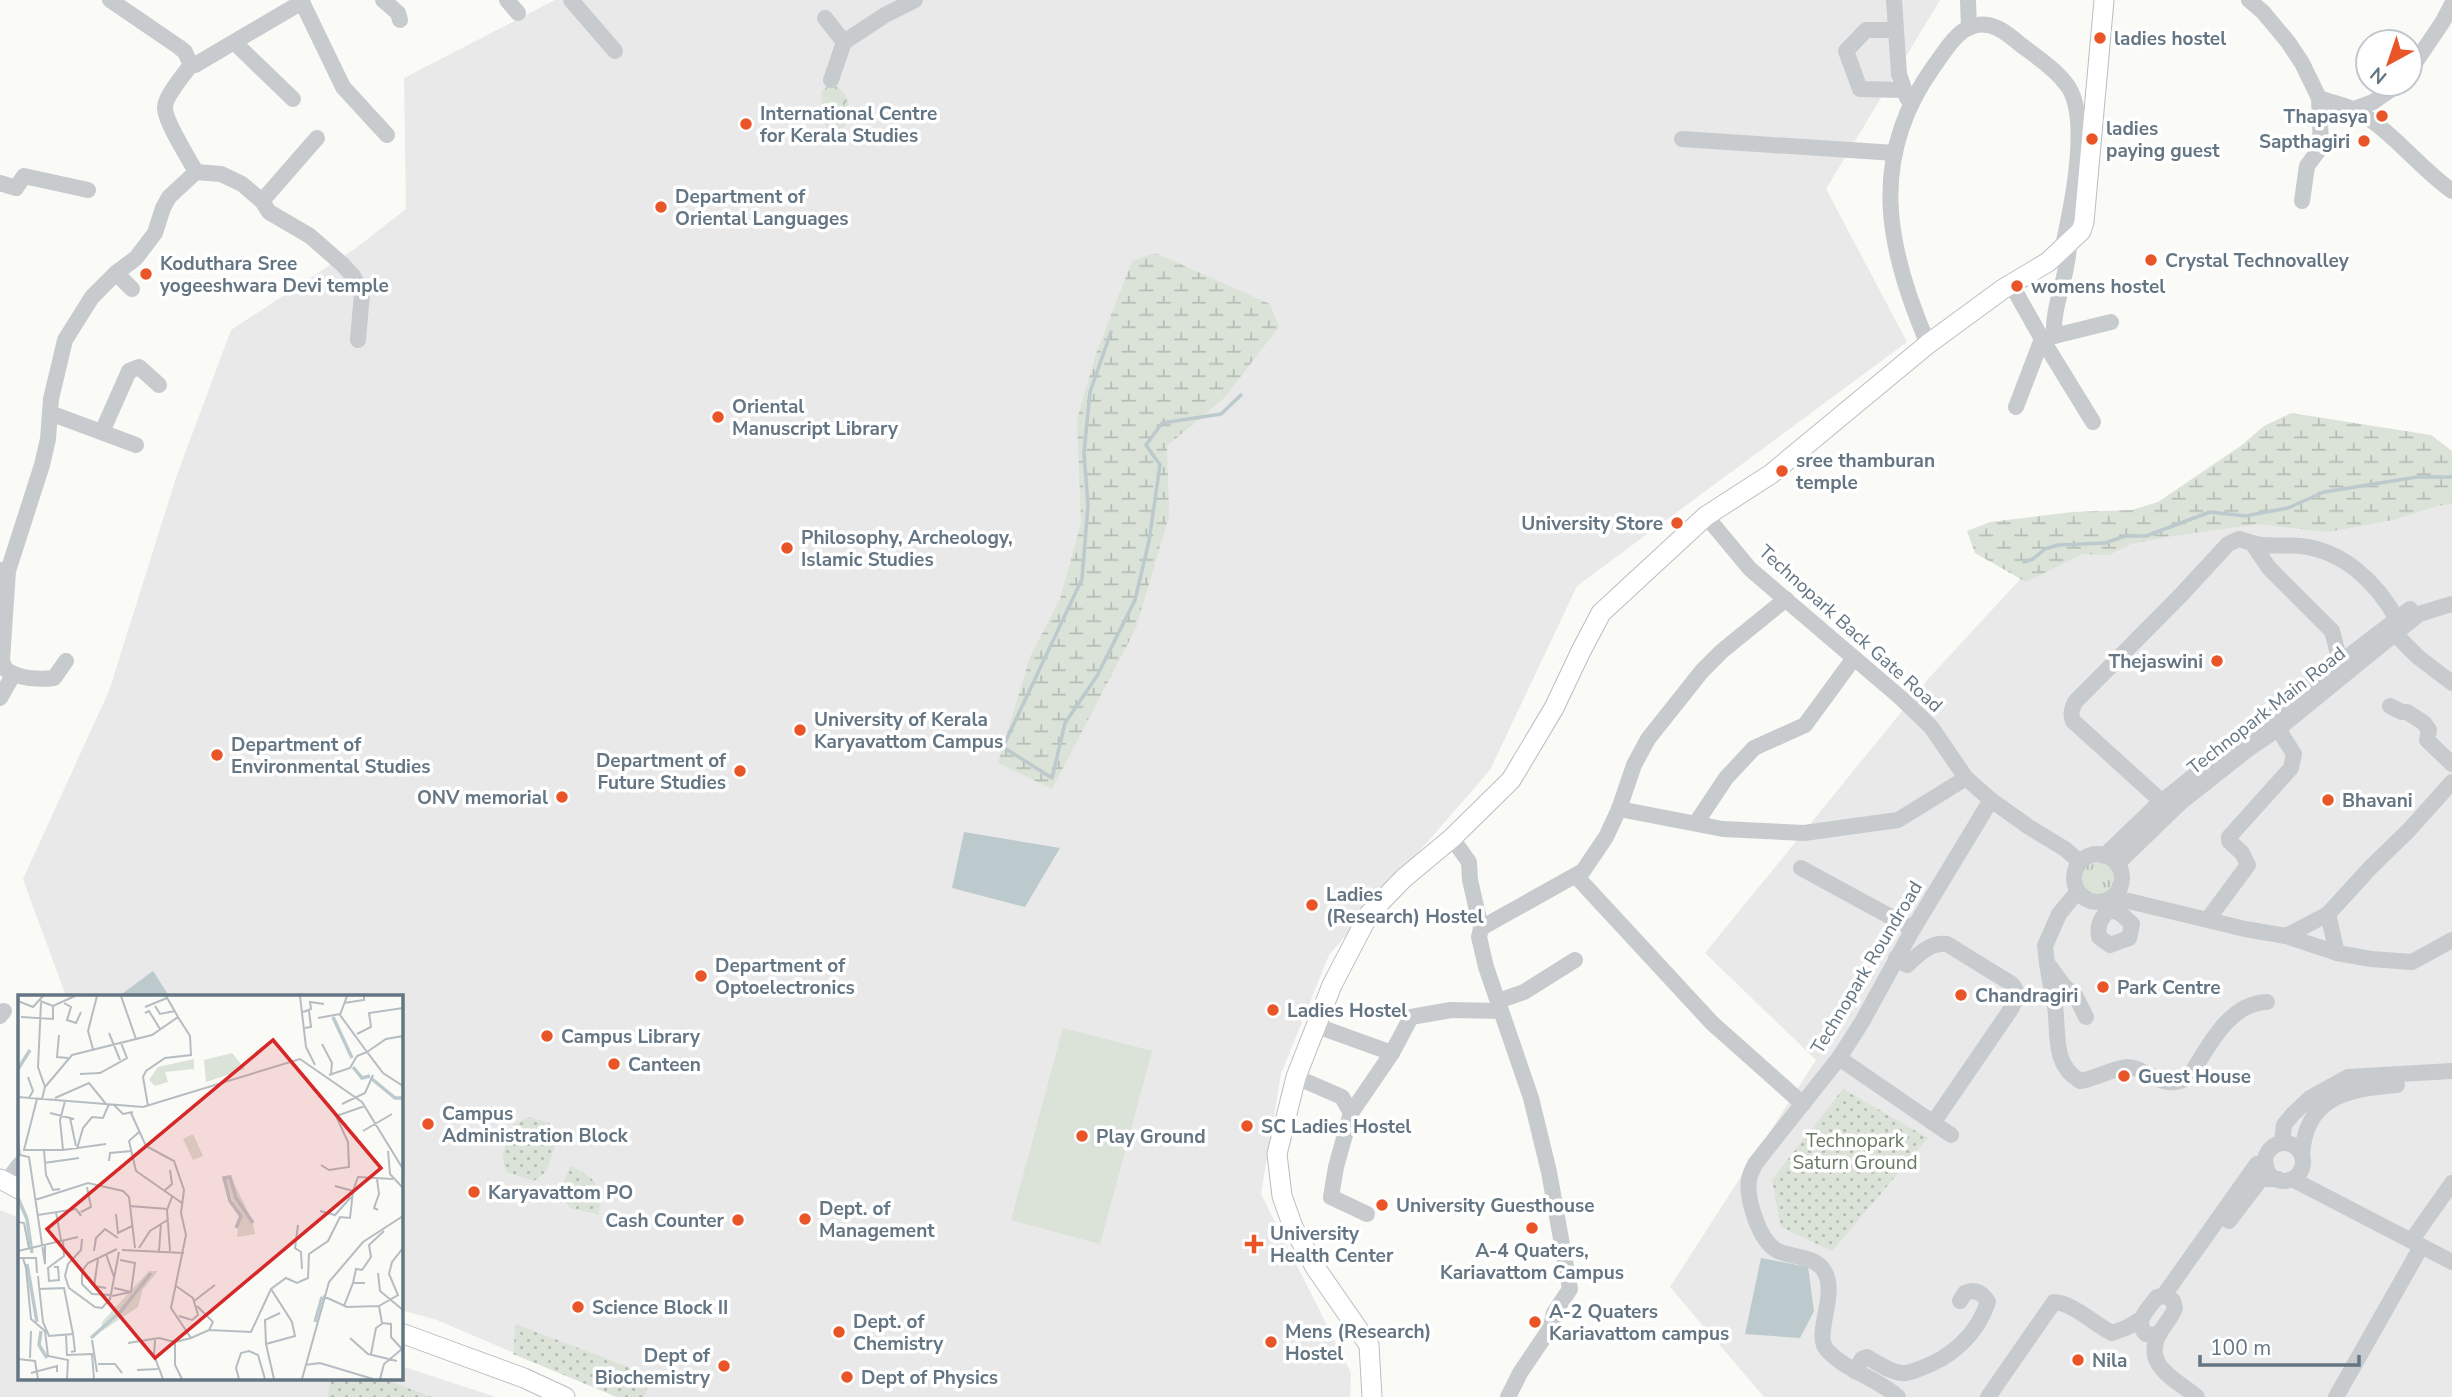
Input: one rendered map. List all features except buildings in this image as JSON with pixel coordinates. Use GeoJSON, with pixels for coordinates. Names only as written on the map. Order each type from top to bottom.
{"type":"FeatureCollection","features":[{"type":"Feature","properties":{"kind":"main road"},"geometry":{"type":"LineString","coordinates":[[1372,1397],[1369,1345],[1315,1267],[1293,1227],[1282,1195],[1277,1154],[1296,1077],[1332,985],[1369,914],[1404,878],[1452,838],[1511,780],[1554,708],[1601,614],[1706,516],[1771,474],[1928,344],[2011,284],[2048,262],[2081,231],[2104,0]]}},
{"type":"Feature","properties":{"kind":"main road"},"geometry":{"type":"LineString","coordinates":[[402,1334],[503,1370],[565,1397]]}},
{"type":"Feature","properties":{"kind":"street"},"geometry":{"type":"LineString","coordinates":[[110,0],[179,47],[185,52],[191,65]]}},
{"type":"Feature","properties":{"kind":"street"},"geometry":{"type":"LineString","coordinates":[[383,0],[398,13],[400,20]]}},
{"type":"Feature","properties":{"kind":"street"},"geometry":{"type":"LineString","coordinates":[[507,0],[518,13]]}},
{"type":"Feature","properties":{"kind":"street"},"geometry":{"type":"LineString","coordinates":[[571,0],[615,51]]}},
{"type":"Feature","properties":{"kind":"street"},"geometry":{"type":"LineString","coordinates":[[831,80],[844,43],[885,15],[915,0]]}},
{"type":"Feature","properties":{"kind":"street"},"geometry":{"type":"LineString","coordinates":[[1894,0],[1899,74],[1911,107]]}},
{"type":"Feature","properties":{"kind":"street"},"geometry":{"type":"LineString","coordinates":[[1968,0],[1969,27]]}},
{"type":"Feature","properties":{"kind":"street"},"geometry":{"type":"LineString","coordinates":[[2249,0],[2288,42],[2319,98],[2321,147],[2307,166],[2302,201]]}},
{"type":"Feature","properties":{"kind":"street"},"geometry":{"type":"LineString","coordinates":[[196,172],[170,125],[164,107],[168,98],[191,65],[204,62],[304,1],[343,87],[387,135]]}},
{"type":"Feature","properties":{"kind":"street"},"geometry":{"type":"LineString","coordinates":[[2424,49],[2452,4]]}},
{"type":"Feature","properties":{"kind":"street"},"geometry":{"type":"LineString","coordinates":[[825,18],[844,43]]}},
{"type":"Feature","properties":{"kind":"street"},"geometry":{"type":"LineString","coordinates":[[1928,344],[1908,296],[1894,240],[1891,176],[1895,153],[1911,107],[1926,77],[1947,48],[1963,30],[1990,24],[2011,37],[2058,75],[2076,103],[2078,148],[2066,247],[2067,270],[2048,337],[2015,407]]}},
{"type":"Feature","properties":{"kind":"street"},"geometry":{"type":"LineString","coordinates":[[1896,30],[1866,30],[1846,51],[1860,89],[1904,90]]}},
{"type":"Feature","properties":{"kind":"street"},"geometry":{"type":"LineString","coordinates":[[235,43],[293,99]]}},
{"type":"Feature","properties":{"kind":"street"},"geometry":{"type":"LineString","coordinates":[[2319,98],[2354,109],[2381,128],[2452,191]]}},
{"type":"Feature","properties":{"kind":"street"},"geometry":{"type":"LineString","coordinates":[[2354,109],[2379,98]]}},
{"type":"Feature","properties":{"kind":"street"},"geometry":{"type":"LineString","coordinates":[[262,201],[317,138]]}},
{"type":"Feature","properties":{"kind":"street"},"geometry":{"type":"LineString","coordinates":[[1682,139],[1895,153]]}},
{"type":"Feature","properties":{"kind":"street"},"geometry":{"type":"LineString","coordinates":[[66,662],[54,678],[13,675],[5,669],[2,660],[4,571],[42,464],[51,398],[65,340],[92,297],[135,258],[155,233],[169,197],[196,172],[221,174],[242,184],[262,201],[269,212],[310,236],[353,276],[362,293],[358,340]]}},
{"type":"Feature","properties":{"kind":"street"},"geometry":{"type":"LineString","coordinates":[[0,183],[16,188],[24,176],[88,190]]}},
{"type":"Feature","properties":{"kind":"street"},"geometry":{"type":"LineString","coordinates":[[116,273],[132,289]]}},
{"type":"Feature","properties":{"kind":"street"},"geometry":{"type":"LineString","coordinates":[[2011,284],[2048,337],[2092,422]]}},
{"type":"Feature","properties":{"kind":"street"},"geometry":{"type":"LineString","coordinates":[[2048,337],[2110,322]]}},
{"type":"Feature","properties":{"kind":"street"},"geometry":{"type":"LineString","coordinates":[[102,432],[129,371],[139,367],[159,384]]}},
{"type":"Feature","properties":{"kind":"street"},"geometry":{"type":"LineString","coordinates":[[50,413],[136,445]]}},
{"type":"Feature","properties":{"kind":"street","name":"Technopark Back Gate Road"},"geometry":{"type":"LineString","coordinates":[[1706,516],[1750,569],[1901,698],[1931,727],[1966,778],[1991,800],[2080,862]]}},
{"type":"Feature","properties":{"kind":"street"},"geometry":{"type":"LineString","coordinates":[[2154,808],[2160,800],[2073,721],[2072,709],[2075,702],[2228,544],[2239,539],[2252,543],[2302,546],[2346,561],[2364,575],[2379,592],[2396,626],[2418,657],[2452,682]]}},
{"type":"Feature","properties":{"kind":"street"},"geometry":{"type":"LineString","coordinates":[[2252,543],[2269,568],[2332,631],[2340,661]]}},
{"type":"Feature","properties":{"kind":"street","name":"Technopark Main Road"},"geometry":{"type":"LineString","coordinates":[[2111,860],[2154,808],[2410,608],[2452,595]]}},
{"type":"Feature","properties":{"kind":"street"},"geometry":{"type":"LineString","coordinates":[[1481,928],[1583,871],[1606,837],[1634,765],[1648,739],[1722,651],[1786,599]]}},
{"type":"Feature","properties":{"kind":"street","name":"Technopark Main Road"},"geometry":{"type":"LineString","coordinates":[[2308,688],[2340,661],[2396,626],[2419,614],[2452,604]]}},
{"type":"Feature","properties":{"kind":"street","name":"Technopark Main Road"},"geometry":{"type":"LineString","coordinates":[[2111,860],[2247,750],[2278,729],[2396,626],[2410,608]]}},
{"type":"Feature","properties":{"kind":"street"},"geometry":{"type":"LineString","coordinates":[[1696,823],[1726,778],[1754,748],[1805,725],[1854,659]]}},
{"type":"Feature","properties":{"kind":"street"},"geometry":{"type":"LineString","coordinates":[[0,698],[13,675]]}},
{"type":"Feature","properties":{"kind":"street"},"geometry":{"type":"LineString","coordinates":[[2390,706],[2407,712],[2424,723],[2429,730],[2427,740],[2452,764]]}},
{"type":"Feature","properties":{"kind":"street"},"geometry":{"type":"LineString","coordinates":[[2208,919],[2248,866],[2242,853],[2229,841],[2229,837],[2293,762],[2294,754],[2278,729]]}},
{"type":"Feature","properties":{"kind":"street"},"geometry":{"type":"LineString","coordinates":[[1619,809],[1723,829],[1804,834],[1898,820],[1966,778]]}},
{"type":"Feature","properties":{"kind":"street"},"geometry":{"type":"LineString","coordinates":[[2286,936],[2328,914],[2452,782]]}},
{"type":"Feature","properties":{"kind":"street","name":"Technopark Roundroad"},"geometry":{"type":"LineString","coordinates":[[1898,1397],[1887,1387],[1855,1371],[1826,1349],[1821,1338],[1825,1326],[1829,1285],[1827,1276],[1817,1263],[1781,1252],[1760,1233],[1751,1203],[1749,1178],[1755,1164],[1839,1058],[1991,800]]}},
{"type":"Feature","properties":{"kind":"street"},"geometry":{"type":"LineString","coordinates":[[1452,838],[1469,862],[1470,880],[1481,928],[1479,937],[1499,1006],[1531,1098],[1549,1172],[1570,1289],[1554,1313],[1551,1327],[1507,1397]]}},
{"type":"Feature","properties":{"kind":"street"},"geometry":{"type":"LineString","coordinates":[[2110,902],[2120,888],[2122,878],[2111,860],[2090,856],[2080,862],[2074,879],[2078,891],[2091,901],[2208,919],[2286,936],[2337,953],[2412,962],[2452,940]]}},
{"type":"Feature","properties":{"kind":"street"},"geometry":{"type":"LineString","coordinates":[[1801,868],[1913,929]]}},
{"type":"Feature","properties":{"kind":"street"},"geometry":{"type":"LineString","coordinates":[[1576,876],[1712,1023],[1803,1104]]}},
{"type":"Feature","properties":{"kind":"street"},"geometry":{"type":"LineString","coordinates":[[2078,891],[2059,914],[2046,946],[2058,1054],[2067,1070],[2080,1081],[2127,1067],[2161,1081],[2185,1080],[2228,1019],[2252,1003],[2267,1002]]}},
{"type":"Feature","properties":{"kind":"street"},"geometry":{"type":"LineString","coordinates":[[2328,914],[2337,953]]}},
{"type":"Feature","properties":{"kind":"street"},"geometry":{"type":"LineString","coordinates":[[1896,958],[1907,965],[1930,946],[1947,944],[2012,984],[2018,996],[1933,1123]]}},
{"type":"Feature","properties":{"kind":"street"},"geometry":{"type":"LineString","coordinates":[[1367,1214],[1331,1197],[1336,1167],[1351,1113],[1392,1053],[1411,1017],[1499,1006],[1575,960]]}},
{"type":"Feature","properties":{"kind":"street"},"geometry":{"type":"LineString","coordinates":[[2047,963],[2076,997],[2086,1017]]}},
{"type":"Feature","properties":{"kind":"street"},"geometry":{"type":"LineString","coordinates":[[1317,1026],[1392,1053]]}},
{"type":"Feature","properties":{"kind":"street"},"geometry":{"type":"LineString","coordinates":[[1839,1058],[1951,1135]]}},
{"type":"Feature","properties":{"kind":"street"},"geometry":{"type":"LineString","coordinates":[[2282,1143],[2284,1125],[2293,1114],[2310,1098],[2348,1077],[2452,1071]]}},
{"type":"Feature","properties":{"kind":"street"},"geometry":{"type":"LineString","coordinates":[[1296,1077],[1342,1097],[1351,1113]]}},
{"type":"Feature","properties":{"kind":"street"},"geometry":{"type":"LineString","coordinates":[[2293,1171],[2310,1119],[2326,1102],[2345,1093],[2378,1086],[2452,1080]]}},
{"type":"Feature","properties":{"kind":"street"},"geometry":{"type":"LineString","coordinates":[[2293,1171],[2292,1145],[2282,1143],[2271,1148],[2266,1159],[2270,1174],[2293,1171],[2418,1240],[2452,1262]]}},
{"type":"Feature","properties":{"kind":"street"},"geometry":{"type":"LineString","coordinates":[[2168,1297],[2257,1164],[2266,1165]]}},
{"type":"Feature","properties":{"kind":"street"},"geometry":{"type":"LineString","coordinates":[[8,1183],[18,1167]]}},
{"type":"Feature","properties":{"kind":"street"},"geometry":{"type":"LineString","coordinates":[[2168,1297],[2261,1179],[2293,1171]]}},
{"type":"Feature","properties":{"kind":"street"},"geometry":{"type":"LineString","coordinates":[[2336,1397],[2418,1240],[2445,1208],[2452,1182]]}},
{"type":"Feature","properties":{"kind":"street"},"geometry":{"type":"LineString","coordinates":[[2418,1240],[2452,1253]]}},
{"type":"Feature","properties":{"kind":"street"},"geometry":{"type":"LineString","coordinates":[[1855,1371],[1862,1359],[1867,1357],[1888,1369],[1905,1374],[1933,1365],[1952,1353],[1977,1327],[1988,1302],[1985,1296],[1976,1291],[1965,1293],[1960,1301]]}},
{"type":"Feature","properties":{"kind":"street"},"geometry":{"type":"LineString","coordinates":[[1988,1397],[2054,1302],[2067,1306],[2112,1333],[2141,1319],[2157,1297],[2168,1297],[2175,1303],[2175,1311],[2160,1333],[2155,1353],[2159,1368],[2197,1397]]}},
{"type":"Feature","properties":{"kind":"street"},"geometry":{"type":"LineString","coordinates":[[2141,1319],[2141,1328],[2146,1335],[2160,1333]]}},
{"type":"Feature","properties":{"kind":"shaded area","name":"University of Kerala Karyavattom Campus"},"geometry":{"type":"Polygon","coordinates":[[[555,0],[1940,0],[1826,189],[1907,342],[1577,586],[1490,770],[1329,955],[1281,1074],[1261,1194],[1351,1373],[1350,1397],[617,1397],[437,1320],[402,1310],[402,995],[66,995],[23,879],[109,691],[177,475],[231,330],[356,248],[406,209],[404,78],[555,0]]]}},
{"type":"Feature","properties":{"kind":"shaded area"},"geometry":{"type":"Polygon","coordinates":[[[2452,494],[2452,1397],[1764,1397],[1670,1287],[1816,1060],[1705,953],[1929,678],[2060,536],[2452,494]]]}},
{"type":"Feature","properties":{"kind":"shaded area"},"geometry":{"type":"Polygon","coordinates":[[[964,832],[1060,848],[1025,907],[952,888],[964,832]]]}},
{"type":"Feature","properties":{"kind":"shaded area"},"geometry":{"type":"Polygon","coordinates":[[[153,971],[168,995],[120,995],[153,971]]]}},
{"type":"Feature","properties":{"kind":"shaded area"},"geometry":{"type":"Polygon","coordinates":[[[0,1210],[18,1218],[18,1380],[402,1380],[402,1366],[496,1397],[0,1397],[0,1210]]]}},
{"type":"Feature","properties":{"kind":"shaded area"},"geometry":{"type":"Polygon","coordinates":[[[1761,1258],[1808,1267],[1814,1311],[1800,1338],[1745,1334],[1761,1258]]]}},
{"type":"Feature","properties":{"kind":"green space"},"geometry":{"type":"Polygon","coordinates":[[[830,84],[845,95],[848,103],[844,129],[836,146],[828,133],[822,106],[822,91],[830,84]]]}},
{"type":"Feature","properties":{"kind":"green space"},"geometry":{"type":"Polygon","coordinates":[[[1155,253],[1270,304],[1279,327],[1224,398],[1167,446],[1169,516],[1136,628],[1052,789],[998,763],[1030,657],[1060,599],[1081,523],[1077,419],[1096,354],[1132,261],[1155,253]]]}},
{"type":"Feature","properties":{"kind":"green space"},"geometry":{"type":"Polygon","coordinates":[[[2291,413],[2431,435],[2452,451],[2452,504],[2393,520],[2328,532],[2257,524],[2167,537],[2131,544],[2109,555],[2082,554],[2026,582],[1975,553],[1967,531],[1990,522],[2072,512],[2132,510],[2158,502],[2242,445],[2264,426],[2291,413]]]}},
{"type":"Feature","properties":{"kind":"green space"},"geometry":{"type":"Polygon","coordinates":[[[2098,859],[2111,865],[2117,878],[2111,891],[2098,897],[2085,891],[2079,878],[2085,865],[2098,859]]]}},
{"type":"Feature","properties":{"kind":"green space","name":"Play Ground"},"geometry":{"type":"Polygon","coordinates":[[[1063,1028],[1152,1051],[1100,1244],[1011,1220],[1063,1028]]]}},
{"type":"Feature","properties":{"kind":"green space","name":"Technopark Saturn Ground"},"geometry":{"type":"Polygon","coordinates":[[[1843,1089],[1928,1138],[1832,1251],[1781,1227],[1772,1180],[1843,1089]]]}},
{"type":"Feature","properties":{"kind":"green space"},"geometry":{"type":"Polygon","coordinates":[[[530,1117],[549,1123],[558,1137],[546,1172],[534,1181],[506,1172],[502,1156],[514,1124],[530,1117]]]}},
{"type":"Feature","properties":{"kind":"green space"},"geometry":{"type":"Polygon","coordinates":[[[570,1166],[586,1174],[596,1184],[600,1197],[598,1214],[570,1208],[560,1194],[570,1166]]]}},
{"type":"Feature","properties":{"kind":"green space"},"geometry":{"type":"Polygon","coordinates":[[[516,1324],[651,1376],[644,1397],[617,1397],[513,1354],[516,1324]]]}},
{"type":"Feature","properties":{"kind":"green space"},"geometry":{"type":"Polygon","coordinates":[[[331,1380],[386,1380],[432,1397],[328,1397],[331,1380]]]}},
{"type":"Feature","properties":{"kind":"waterway"},"geometry":{"type":"LineString","coordinates":[[1111,332],[1090,392],[1084,453],[1088,505],[1082,579],[1003,747],[1052,778],[1065,723],[1097,676],[1135,600],[1149,541],[1160,465],[1146,445],[1162,423],[1221,414],[1241,395]]}},
{"type":"Feature","properties":{"kind":"waterway"},"geometry":{"type":"LineString","coordinates":[[2024,562],[2033,559],[2045,549],[2058,545],[2105,543],[2125,536],[2146,536],[2210,512],[2245,516],[2288,508],[2324,492],[2417,477],[2452,477]]}},
{"type":"Feature","properties":{"kind":"place","name":"ladies hostel"},"geometry":{"type":"Point","coordinates":[2100,38]}},
{"type":"Feature","properties":{"kind":"place","name":"Thapasya"},"geometry":{"type":"Point","coordinates":[2382,116]}},
{"type":"Feature","properties":{"kind":"place","name":"International Centre for Kerala Studies"},"geometry":{"type":"Point","coordinates":[746,124]}},
{"type":"Feature","properties":{"kind":"place","name":"ladies paying guest"},"geometry":{"type":"Point","coordinates":[2092,139]}},
{"type":"Feature","properties":{"kind":"place","name":"Sapthagiri"},"geometry":{"type":"Point","coordinates":[2364,141]}},
{"type":"Feature","properties":{"kind":"place","name":"Department of Oriental Languages"},"geometry":{"type":"Point","coordinates":[661,207]}},
{"type":"Feature","properties":{"kind":"place","name":"Crystal Technovalley"},"geometry":{"type":"Point","coordinates":[2151,260]}},
{"type":"Feature","properties":{"kind":"place","name":"Koduthara Sree yogeeshwara Devi temple"},"geometry":{"type":"Point","coordinates":[146,274]}},
{"type":"Feature","properties":{"kind":"place","name":"womens hostel"},"geometry":{"type":"Point","coordinates":[2017,286]}},
{"type":"Feature","properties":{"kind":"place","name":"Oriental Manuscript Library"},"geometry":{"type":"Point","coordinates":[718,417]}},
{"type":"Feature","properties":{"kind":"place","name":"sree thamburan temple"},"geometry":{"type":"Point","coordinates":[1782,471]}},
{"type":"Feature","properties":{"kind":"place","name":"University Store"},"geometry":{"type":"Point","coordinates":[1677,523]}},
{"type":"Feature","properties":{"kind":"place","name":"Philosophy, Archeology, Islamic Studies"},"geometry":{"type":"Point","coordinates":[787,548]}},
{"type":"Feature","properties":{"kind":"place","name":"Thejaswini"},"geometry":{"type":"Point","coordinates":[2217,661]}},
{"type":"Feature","properties":{"kind":"place","name":"University of Kerala Karyavattom Campus"},"geometry":{"type":"Point","coordinates":[800,730]}},
{"type":"Feature","properties":{"kind":"place","name":"Department of Environmental Studies"},"geometry":{"type":"Point","coordinates":[217,755]}},
{"type":"Feature","properties":{"kind":"place","name":"Department of Future Studies"},"geometry":{"type":"Point","coordinates":[740,771]}},
{"type":"Feature","properties":{"kind":"place","name":"ONV memorial"},"geometry":{"type":"Point","coordinates":[562,797]}},
{"type":"Feature","properties":{"kind":"place","name":"Bhavani"},"geometry":{"type":"Point","coordinates":[2328,800]}},
{"type":"Feature","properties":{"kind":"place","name":"Ladies (Research) Hostel"},"geometry":{"type":"Point","coordinates":[1312,905]}},
{"type":"Feature","properties":{"kind":"place","name":"Department of Optoelectronics"},"geometry":{"type":"Point","coordinates":[701,976]}},
{"type":"Feature","properties":{"kind":"place","name":"Park Centre"},"geometry":{"type":"Point","coordinates":[2103,987]}},
{"type":"Feature","properties":{"kind":"place","name":"Chandragiri"},"geometry":{"type":"Point","coordinates":[1961,995]}},
{"type":"Feature","properties":{"kind":"place","name":"Ladies Hostel"},"geometry":{"type":"Point","coordinates":[1273,1010]}},
{"type":"Feature","properties":{"kind":"place","name":"Campus Library"},"geometry":{"type":"Point","coordinates":[547,1036]}},
{"type":"Feature","properties":{"kind":"place","name":"Canteen"},"geometry":{"type":"Point","coordinates":[614,1064]}},
{"type":"Feature","properties":{"kind":"place","name":"Guest House"},"geometry":{"type":"Point","coordinates":[2124,1076]}},
{"type":"Feature","properties":{"kind":"place","name":"Campus Administration Block"},"geometry":{"type":"Point","coordinates":[428,1124]}},
{"type":"Feature","properties":{"kind":"place","name":"SC Ladies Hostel"},"geometry":{"type":"Point","coordinates":[1247,1126]}},
{"type":"Feature","properties":{"kind":"place","name":"Play Ground"},"geometry":{"type":"Point","coordinates":[1082,1136]}},
{"type":"Feature","properties":{"kind":"place","name":"Karyavattom PO"},"geometry":{"type":"Point","coordinates":[474,1192]}},
{"type":"Feature","properties":{"kind":"place","name":"University Guesthouse"},"geometry":{"type":"Point","coordinates":[1382,1205]}},
{"type":"Feature","properties":{"kind":"place","name":"Dept. of Management"},"geometry":{"type":"Point","coordinates":[805,1219]}},
{"type":"Feature","properties":{"kind":"place","name":"Cash Counter"},"geometry":{"type":"Point","coordinates":[738,1220]}},
{"type":"Feature","properties":{"kind":"place","name":"A-4 Quaters, Kariavattom Campus"},"geometry":{"type":"Point","coordinates":[1532,1228]}},
{"type":"Feature","properties":{"kind":"place","name":"University Health Center"},"geometry":{"type":"Point","coordinates":[1254,1244]}},
{"type":"Feature","properties":{"kind":"place","name":"Science Block II"},"geometry":{"type":"Point","coordinates":[578,1307]}},
{"type":"Feature","properties":{"kind":"place","name":"A-2 Quaters Kariavattom campus"},"geometry":{"type":"Point","coordinates":[1535,1322]}},
{"type":"Feature","properties":{"kind":"place","name":"Dept. of Chemistry"},"geometry":{"type":"Point","coordinates":[839,1332]}},
{"type":"Feature","properties":{"kind":"place","name":"Mens (Research) Hostel"},"geometry":{"type":"Point","coordinates":[1271,1342]}},
{"type":"Feature","properties":{"kind":"place","name":"Nila"},"geometry":{"type":"Point","coordinates":[2078,1360]}},
{"type":"Feature","properties":{"kind":"place","name":"Dept of Biochemistry"},"geometry":{"type":"Point","coordinates":[724,1366]}},
{"type":"Feature","properties":{"kind":"place","name":"Dept of Physics"},"geometry":{"type":"Point","coordinates":[847,1377]}}]}
